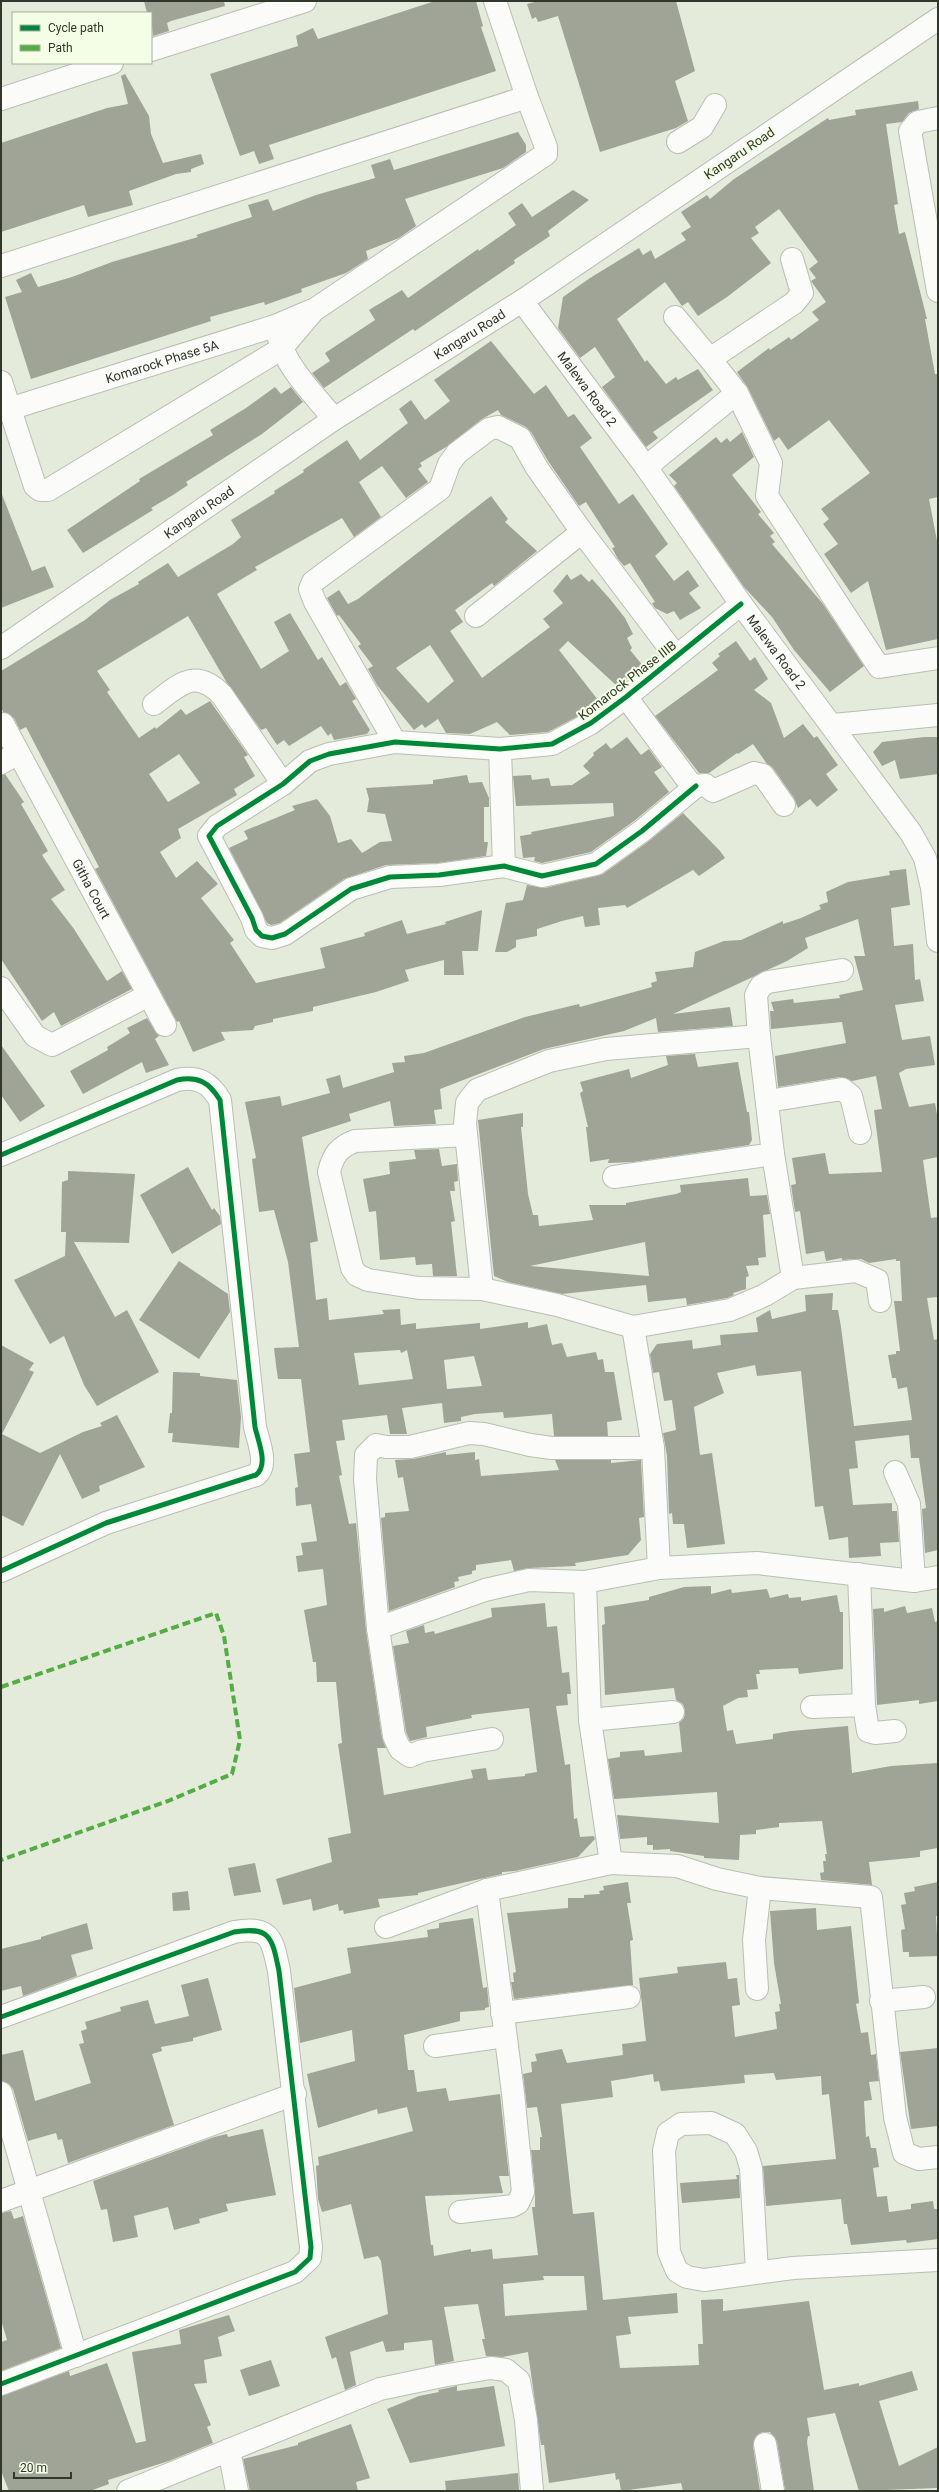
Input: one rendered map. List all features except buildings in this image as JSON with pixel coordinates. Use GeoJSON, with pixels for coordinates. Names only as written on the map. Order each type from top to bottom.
{"type":"FeatureCollection","features":[{"type":"Feature","properties":{"kind":"street"},"geometry":{"type":"LineString","coordinates":[[152,50],[305,1]]}},
{"type":"Feature","properties":{"kind":"street"},"geometry":{"type":"LineString","coordinates":[[1,382],[35,486],[40,490],[48,490],[281,349],[314,310],[546,154],[546,147],[527,97],[495,1]]}},
{"type":"Feature","properties":{"kind":"street"},"geometry":{"type":"LineString","coordinates":[[934,1],[938,13]]}},
{"type":"Feature","properties":{"kind":"street","name":"Kangaru Road"},"geometry":{"type":"LineString","coordinates":[[1,648],[334,419],[522,301],[938,19]]}},
{"type":"Feature","properties":{"kind":"street"},"geometry":{"type":"LineString","coordinates":[[1,99],[109,64]]}},
{"type":"Feature","properties":{"kind":"street"},"geometry":{"type":"LineString","coordinates":[[1,266],[527,97]]}},
{"type":"Feature","properties":{"kind":"street"},"geometry":{"type":"LineString","coordinates":[[678,142],[702,127],[715,105]]}},
{"type":"Feature","properties":{"kind":"street"},"geometry":{"type":"LineString","coordinates":[[938,118],[918,122],[910,131],[936,268],[938,291]]}},
{"type":"Feature","properties":{"kind":"street"},"geometry":{"type":"LineString","coordinates":[[710,359],[794,303],[802,293],[792,259]]}},
{"type":"Feature","properties":{"kind":"street","name":"Malewa Road 2"},"geometry":{"type":"LineString","coordinates":[[522,301],[646,467],[742,604],[833,725],[911,833],[925,858],[932,888],[938,941]]}},
{"type":"Feature","properties":{"kind":"street","name":"Komarock Phase 5A"},"geometry":{"type":"LineString","coordinates":[[9,409],[275,326],[314,310]]}},
{"type":"Feature","properties":{"kind":"street"},"geometry":{"type":"LineString","coordinates":[[675,317],[737,393],[771,463],[767,496],[879,667],[938,658]]}},
{"type":"Feature","properties":{"kind":"street"},"geometry":{"type":"LineString","coordinates":[[275,326],[281,349],[307,387],[334,419]]}},
{"type":"Feature","properties":{"kind":"street"},"geometry":{"type":"LineString","coordinates":[[646,467],[737,393]]}},
{"type":"Feature","properties":{"kind":"street"},"geometry":{"type":"LineString","coordinates":[[395,742],[314,602],[310,589],[313,582],[440,490],[448,464],[457,453],[489,429],[498,427],[514,433],[520,438],[537,468],[582,532],[675,655]]}},
{"type":"Feature","properties":{"kind":"street"},"geometry":{"type":"LineString","coordinates":[[476,616],[582,532]]}},
{"type":"Feature","properties":{"kind":"street","name":"Komarock Phase IIIB"},"geometry":{"type":"LineString","coordinates":[[696,786],[642,831],[596,864],[542,876],[504,866],[439,875],[390,877],[351,890],[285,934],[272,938],[262,936],[256,930],[252,918],[209,836],[217,826],[283,784],[310,761],[329,754],[395,742],[500,749],[552,744],[591,723],[626,697],[675,655],[742,604]]}},
{"type":"Feature","properties":{"kind":"street"},"geometry":{"type":"LineString","coordinates":[[154,704],[176,687],[193,680],[203,680],[212,685],[222,695],[283,784]]}},
{"type":"Feature","properties":{"kind":"street"},"geometry":{"type":"LineString","coordinates":[[626,697],[689,782],[696,786],[706,785],[713,791],[754,773],[764,775],[784,805]]}},
{"type":"Feature","properties":{"kind":"street"},"geometry":{"type":"LineString","coordinates":[[833,725],[938,715]]}},
{"type":"Feature","properties":{"kind":"street","name":"Githa Court"},"geometry":{"type":"LineString","coordinates":[[3,724],[9,758],[165,1025]]}},
{"type":"Feature","properties":{"kind":"street"},"geometry":{"type":"LineString","coordinates":[[500,749],[504,866]]}},
{"type":"Feature","properties":{"kind":"street"},"geometry":{"type":"LineString","coordinates":[[793,1278],[773,1154],[768,1101],[758,1036],[756,995],[761,986],[768,982],[842,970]]}},
{"type":"Feature","properties":{"kind":"street"},"geometry":{"type":"LineString","coordinates":[[1,988],[35,1036],[52,1045],[148,995]]}},
{"type":"Feature","properties":{"kind":"street"},"geometry":{"type":"LineString","coordinates":[[482,1289],[466,1135],[467,1103],[477,1090],[549,1061],[606,1049],[758,1036]]}},
{"type":"Feature","properties":{"kind":"street"},"geometry":{"type":"LineString","coordinates":[[1,1155],[177,1080],[191,1078],[212,1087],[220,1100],[256,1427],[263,1464],[261,1471],[256,1475],[106,1523],[1,1571]]}},
{"type":"Feature","properties":{"kind":"street"},"geometry":{"type":"LineString","coordinates":[[768,1101],[842,1089],[851,1096],[860,1133]]}},
{"type":"Feature","properties":{"kind":"street"},"geometry":{"type":"LineString","coordinates":[[466,1135],[355,1141],[341,1146],[332,1159],[329,1172],[352,1268],[357,1275],[368,1280],[419,1288],[482,1289],[558,1305],[633,1327],[730,1310],[765,1295],[793,1278],[856,1271],[877,1280],[880,1301]]}},
{"type":"Feature","properties":{"kind":"street"},"geometry":{"type":"LineString","coordinates":[[614,1177],[773,1154]]}},
{"type":"Feature","properties":{"kind":"street"},"geometry":{"type":"LineString","coordinates":[[633,1327],[653,1448],[659,1568]]}},
{"type":"Feature","properties":{"kind":"street"},"geometry":{"type":"LineString","coordinates":[[492,1739],[422,1751],[410,1756],[400,1749],[394,1736],[378,1628],[364,1462],[370,1449],[376,1445],[386,1448],[410,1447],[469,1433],[484,1434],[530,1445],[552,1448],[653,1448]]}},
{"type":"Feature","properties":{"kind":"street"},"geometry":{"type":"LineString","coordinates":[[895,1472],[909,1504],[914,1581]]}},
{"type":"Feature","properties":{"kind":"street"},"geometry":{"type":"LineString","coordinates":[[378,1628],[485,1590],[529,1580],[585,1582],[659,1568],[757,1563],[914,1581],[938,1577]]}},
{"type":"Feature","properties":{"kind":"street"},"geometry":{"type":"LineString","coordinates":[[859,1574],[864,1705],[868,1731],[875,1733],[894,1731]]}},
{"type":"Feature","properties":{"kind":"street"},"geometry":{"type":"LineString","coordinates":[[585,1582],[590,1720],[611,1863]]}},
{"type":"Feature","properties":{"kind":"street"},"geometry":{"type":"LineString","coordinates":[[812,1707],[864,1705]]}},
{"type":"Feature","properties":{"kind":"street"},"geometry":{"type":"LineString","coordinates":[[590,1720],[673,1712]]}},
{"type":"Feature","properties":{"kind":"street"},"geometry":{"type":"LineString","coordinates":[[386,1927],[487,1890],[611,1863],[677,1866],[717,1879],[760,1888],[871,1897],[895,2117],[904,2153],[919,2159],[938,2156]]}},
{"type":"Feature","properties":{"kind":"street"},"geometry":{"type":"LineString","coordinates":[[757,1989],[754,1940],[760,1888]]}},
{"type":"Feature","properties":{"kind":"street"},"geometry":{"type":"LineString","coordinates":[[460,2212],[512,2206],[518,2203],[522,2197],[523,2177],[504,2036],[487,1890]]}},
{"type":"Feature","properties":{"kind":"street"},"geometry":{"type":"LineString","coordinates":[[1,2017],[234,1932],[254,1928],[265,1934],[274,1944],[279,1971],[295,2094],[311,2247],[310,2258],[303,2268],[295,2272],[1,2384]]}},
{"type":"Feature","properties":{"kind":"street"},"geometry":{"type":"LineString","coordinates":[[502,2013],[629,1997]]}},
{"type":"Feature","properties":{"kind":"street"},"geometry":{"type":"LineString","coordinates":[[882,2001],[924,1997]]}},
{"type":"Feature","properties":{"kind":"street"},"geometry":{"type":"LineString","coordinates":[[435,2046],[504,2036]]}},
{"type":"Feature","properties":{"kind":"street"},"geometry":{"type":"LineString","coordinates":[[1,2093],[76,2356]]}},
{"type":"Feature","properties":{"kind":"street"},"geometry":{"type":"LineString","coordinates":[[1,2201],[295,2094]]}},
{"type":"Feature","properties":{"kind":"street"},"geometry":{"type":"LineString","coordinates":[[757,2272],[751,2168],[746,2151],[736,2134],[711,2122],[681,2124],[668,2133],[664,2151],[669,2252],[677,2271],[687,2277],[704,2280],[757,2272],[938,2260]]}},
{"type":"Feature","properties":{"kind":"street"},"geometry":{"type":"LineString","coordinates":[[128,2491],[380,2389],[442,2376],[491,2368],[506,2370],[519,2381],[523,2394],[532,2491]]}},
{"type":"Feature","properties":{"kind":"street"},"geometry":{"type":"LineString","coordinates":[[765,2444],[773,2491]]}},
{"type":"Feature","properties":{"kind":"street"},"geometry":{"type":"LineString","coordinates":[[229,2450],[237,2491]]}},
{"type":"Feature","properties":{"kind":"marked path"},"geometry":{"type":"LineString","coordinates":[[1,1687],[216,1613],[224,1636],[240,1740],[232,1774],[168,1801],[1,1860]]}},
{"type":"Feature","properties":{"kind":"cycle path"},"geometry":{"type":"LineString","coordinates":[[696,786],[642,831],[596,864],[542,876],[504,866],[439,875],[390,877],[351,889],[285,934],[272,938],[262,936],[256,930],[252,918],[209,836],[217,826],[283,784],[310,761],[329,754],[395,742],[500,749],[552,744],[591,723],[626,697],[741,604]]}},
{"type":"Feature","properties":{"kind":"cycle path"},"geometry":{"type":"LineString","coordinates":[[1,1155],[177,1080],[197,1080],[212,1089],[220,1100],[255,1427],[262,1452],[262,1465],[260,1471],[256,1475],[106,1523],[1,1571]]}},
{"type":"Feature","properties":{"kind":"cycle path"},"geometry":{"type":"LineString","coordinates":[[1,2017],[234,1932],[256,1931],[263,1933],[268,1937],[274,1950],[279,1971],[311,2247],[310,2258],[295,2272],[1,2384]]}}]}
